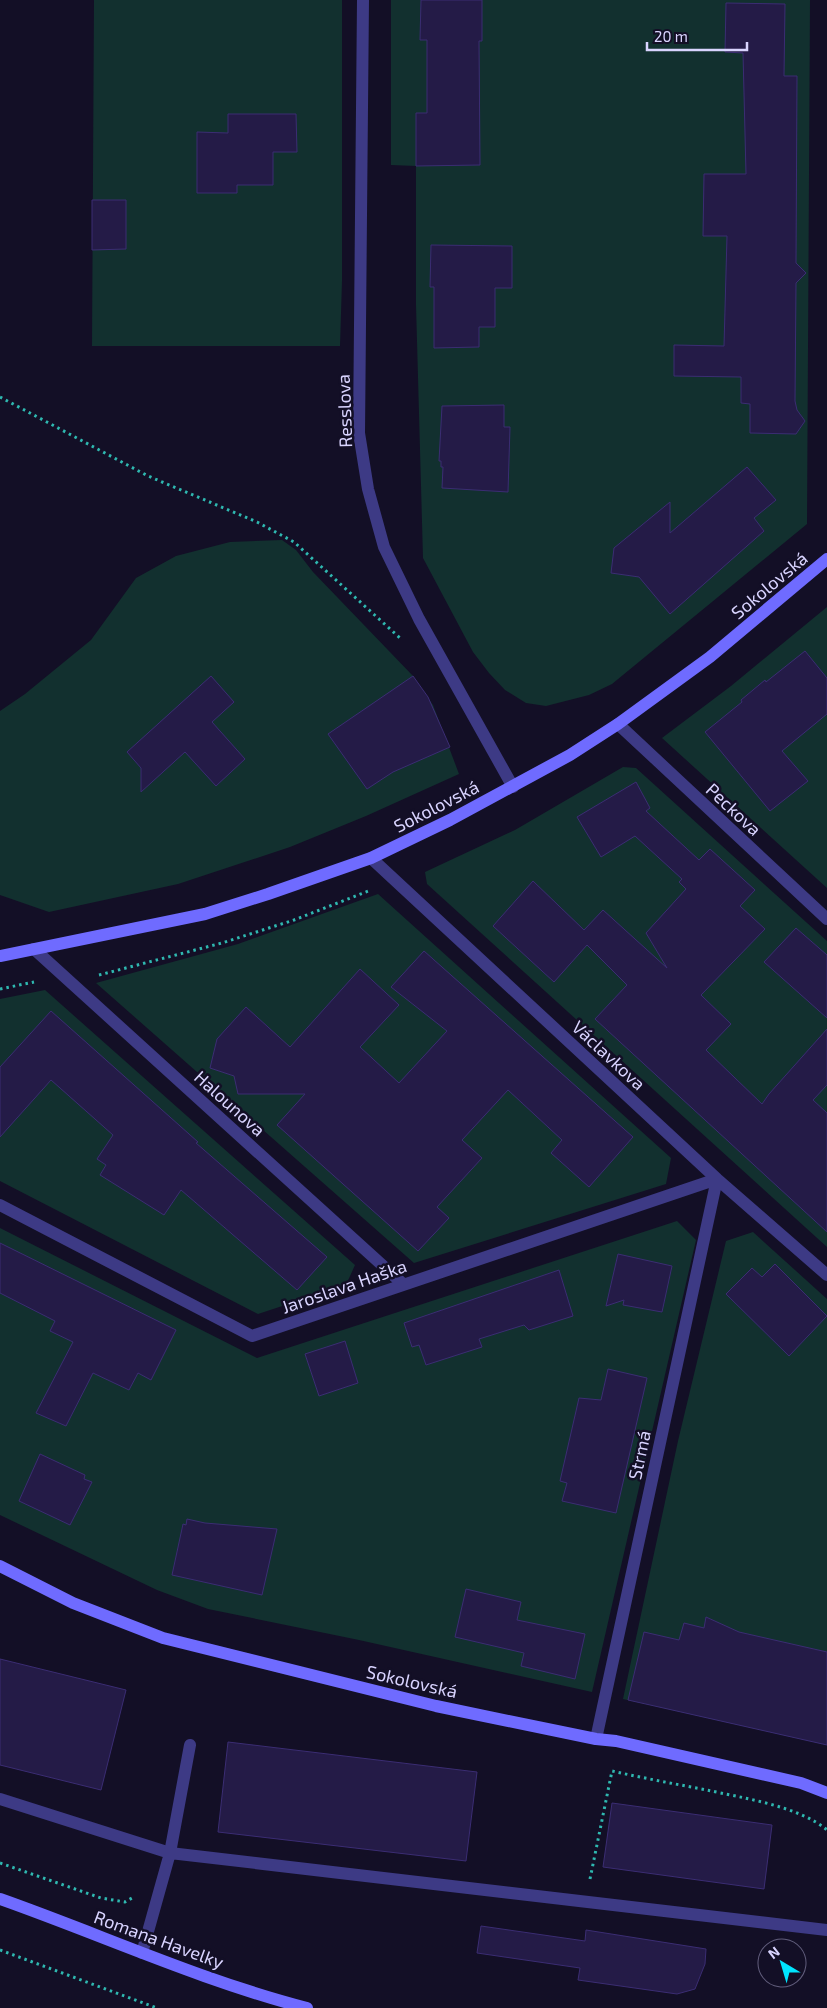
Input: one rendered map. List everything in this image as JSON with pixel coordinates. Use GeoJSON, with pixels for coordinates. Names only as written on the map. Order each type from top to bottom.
{"type":"FeatureCollection","features":[{"type":"Feature","properties":{"kind":"street","name":"Resslova"},"geometry":{"type":"LineString","coordinates":[[363,0],[359,433],[368,489],[384,547],[420,620],[513,786]]}},
{"type":"Feature","properties":{"kind":"street","name":"Sokolovská"},"geometry":{"type":"LineString","coordinates":[[0,956],[205,914],[371,858],[450,820],[513,786],[570,755],[618,724],[710,657],[827,559]]}},
{"type":"Feature","properties":{"kind":"street","name":"Peckova"},"geometry":{"type":"LineString","coordinates":[[618,724],[827,919]]}},
{"type":"Feature","properties":{"kind":"street","name":"Václavkova"},"geometry":{"type":"LineString","coordinates":[[371,858],[717,1179],[827,1275]]}},
{"type":"Feature","properties":{"kind":"street","name":"Halounova"},"geometry":{"type":"LineString","coordinates":[[34,949],[403,1284]]}},
{"type":"Feature","properties":{"kind":"street","name":"Jaroslava Haška"},"geometry":{"type":"LineString","coordinates":[[0,1205],[252,1336],[717,1179]]}},
{"type":"Feature","properties":{"kind":"street","name":"Strmá"},"geometry":{"type":"LineString","coordinates":[[596,1739],[717,1179]]}},
{"type":"Feature","properties":{"kind":"street","name":"Sokolovská"},"geometry":{"type":"LineString","coordinates":[[0,1566],[73,1603],[163,1638],[436,1706],[625,1744],[802,1783],[827,1793]]}},
{"type":"Feature","properties":{"kind":"street"},"geometry":{"type":"LineString","coordinates":[[142,1953],[170,1853],[190,1746]]}},
{"type":"Feature","properties":{"kind":"street"},"geometry":{"type":"LineString","coordinates":[[0,1799],[170,1853],[827,1930]]}},
{"type":"Feature","properties":{"kind":"street","name":"Romana Havelky"},"geometry":{"type":"LineString","coordinates":[[0,1899],[142,1953],[272,1999],[307,2008]]}},
{"type":"Feature","properties":{"kind":"path"},"geometry":{"type":"LineString","coordinates":[[0,397],[148,476],[258,522],[294,542],[408,643]]}},
{"type":"Feature","properties":{"kind":"path"},"geometry":{"type":"LineString","coordinates":[[71,983],[222,943],[294,920],[395,880]]}},
{"type":"Feature","properties":{"kind":"path"},"geometry":{"type":"LineString","coordinates":[[585,1902],[612,1771],[756,1800],[801,1815],[819,1823],[827,1830]]}},
{"type":"Feature","properties":{"kind":"path"},"geometry":{"type":"LineString","coordinates":[[0,1862],[101,1898],[125,1902],[139,1893]]}},
{"type":"Feature","properties":{"kind":"path"},"geometry":{"type":"LineString","coordinates":[[0,1950],[157,2008]]}},
{"type":"Feature","properties":{"kind":"green space"},"geometry":{"type":"Polygon","coordinates":[[[94,0],[342,0],[342,281],[340,346],[92,346],[94,0]]]}},
{"type":"Feature","properties":{"kind":"green space"},"geometry":{"type":"Polygon","coordinates":[[[391,0],[810,0],[807,524],[612,684],[589,695],[546,706],[526,703],[505,690],[489,673],[473,652],[423,558],[416,305],[416,166],[391,165],[391,0]]]}},
{"type":"Feature","properties":{"kind":"green space"},"geometry":{"type":"Polygon","coordinates":[[[282,540],[296,550],[313,572],[413,676],[433,705],[459,774],[366,816],[290,847],[178,884],[49,912],[0,895],[0,711],[25,694],[91,640],[136,578],[176,556],[230,542],[282,540]]]}},
{"type":"Feature","properties":{"kind":"green space"},"geometry":{"type":"Polygon","coordinates":[[[827,607],[827,888],[662,738],[731,686],[827,607]]]}},
{"type":"Feature","properties":{"kind":"green space"},"geometry":{"type":"Polygon","coordinates":[[[623,767],[636,768],[827,941],[827,1247],[427,884],[425,872],[515,830],[623,767]]]}},
{"type":"Feature","properties":{"kind":"green space"},"geometry":{"type":"Polygon","coordinates":[[[378,894],[671,1158],[666,1184],[414,1263],[96,983],[238,944],[378,894]]]}},
{"type":"Feature","properties":{"kind":"green space"},"geometry":{"type":"Polygon","coordinates":[[[45,990],[355,1265],[346,1285],[258,1314],[0,1181],[0,999],[45,990]]]}},
{"type":"Feature","properties":{"kind":"green space"},"geometry":{"type":"Polygon","coordinates":[[[677,1221],[696,1240],[592,1692],[359,1640],[208,1609],[157,1590],[0,1515],[0,1228],[257,1358],[677,1221]]]}},
{"type":"Feature","properties":{"kind":"green space"},"geometry":{"type":"Polygon","coordinates":[[[753,1232],[827,1299],[827,1745],[623,1699],[678,1441],[726,1241],[753,1232]]]}},
{"type":"Feature","properties":{"kind":"building"},"geometry":{"type":"Polygon","coordinates":[[[421,0],[482,0],[482,41],[479,41],[480,165],[416,166],[416,113],[427,113],[427,40],[420,40],[421,0]]]}},
{"type":"Feature","properties":{"kind":"building"},"geometry":{"type":"Polygon","coordinates":[[[726,3],[785,4],[784,76],[797,76],[796,263],[806,273],[796,283],[795,401],[797,410],[805,421],[796,434],[750,433],[750,404],[741,403],[741,377],[674,376],[674,345],[724,346],[727,236],[703,236],[704,174],[746,174],[743,53],[725,52],[726,3]]]}},
{"type":"Feature","properties":{"kind":"building"},"geometry":{"type":"Polygon","coordinates":[[[228,114],[296,114],[297,152],[273,152],[273,185],[237,185],[237,193],[197,193],[197,132],[228,133],[228,114]]]}},
{"type":"Feature","properties":{"kind":"building"},"geometry":{"type":"Polygon","coordinates":[[[92,200],[126,200],[126,249],[92,250],[92,200]]]}},
{"type":"Feature","properties":{"kind":"building"},"geometry":{"type":"Polygon","coordinates":[[[431,245],[512,246],[512,288],[495,288],[495,327],[479,327],[479,347],[434,348],[434,287],[430,287],[431,245]]]}},
{"type":"Feature","properties":{"kind":"building"},"geometry":{"type":"Polygon","coordinates":[[[504,405],[504,427],[510,427],[508,492],[442,488],[443,467],[441,467],[441,461],[439,461],[442,406],[504,405]]]}},
{"type":"Feature","properties":{"kind":"building"},"geometry":{"type":"Polygon","coordinates":[[[747,467],[776,500],[754,518],[764,531],[670,614],[639,577],[611,573],[614,548],[670,502],[670,533],[747,467]]]}},
{"type":"Feature","properties":{"kind":"building"},"geometry":{"type":"Polygon","coordinates":[[[805,651],[827,678],[827,714],[782,751],[808,781],[770,811],[705,732],[742,702],[741,700],[765,680],[766,682],[805,651]]]}},
{"type":"Feature","properties":{"kind":"building"},"geometry":{"type":"Polygon","coordinates":[[[211,676],[234,702],[212,722],[245,759],[216,786],[185,752],[141,792],[141,768],[127,752],[211,676]]]}},
{"type":"Feature","properties":{"kind":"building"},"geometry":{"type":"Polygon","coordinates":[[[413,676],[428,697],[450,747],[393,772],[367,789],[328,734],[413,676]]]}},
{"type":"Feature","properties":{"kind":"building"},"geometry":{"type":"Polygon","coordinates":[[[636,782],[650,808],[646,811],[699,860],[710,849],[755,890],[740,906],[765,929],[701,995],[731,1024],[706,1050],[762,1104],[827,1029],[827,1085],[813,1100],[827,1113],[827,1232],[595,1019],[627,985],[587,945],[554,982],[493,926],[533,881],[584,930],[603,910],[667,968],[646,933],[686,889],[679,882],[682,879],[635,836],[601,857],[577,817],[636,782]]]}},
{"type":"Feature","properties":{"kind":"building"},"geometry":{"type":"Polygon","coordinates":[[[796,928],[827,955],[827,1018],[764,962],[796,928]]]}},
{"type":"Feature","properties":{"kind":"building"},"geometry":{"type":"Polygon","coordinates":[[[424,951],[633,1137],[589,1187],[551,1153],[562,1140],[508,1090],[462,1140],[482,1158],[437,1207],[449,1218],[418,1251],[277,1125],[305,1094],[238,1094],[234,1076],[210,1068],[217,1039],[246,1007],[290,1047],[360,969],[399,1005],[360,1047],[399,1083],[447,1031],[391,987],[424,951]]]}},
{"type":"Feature","properties":{"kind":"building"},"geometry":{"type":"Polygon","coordinates":[[[51,1011],[198,1142],[196,1143],[327,1257],[297,1290],[181,1190],[164,1215],[100,1175],[106,1165],[97,1159],[113,1135],[51,1080],[0,1137],[0,1067],[51,1011]]]}},
{"type":"Feature","properties":{"kind":"building"},"geometry":{"type":"Polygon","coordinates":[[[0,1243],[176,1330],[151,1380],[138,1373],[129,1390],[93,1373],[66,1426],[36,1413],[73,1342],[50,1331],[55,1321],[0,1293],[0,1243]]]}},
{"type":"Feature","properties":{"kind":"building"},"geometry":{"type":"Polygon","coordinates":[[[618,1254],[672,1266],[662,1312],[623,1305],[624,1300],[606,1306],[618,1254]]]}},
{"type":"Feature","properties":{"kind":"building"},"geometry":{"type":"Polygon","coordinates":[[[775,1264],[827,1316],[789,1356],[726,1294],[752,1268],[762,1277],[775,1264]]]}},
{"type":"Feature","properties":{"kind":"building"},"geometry":{"type":"Polygon","coordinates":[[[559,1270],[573,1316],[529,1330],[524,1325],[479,1339],[482,1347],[426,1365],[419,1345],[412,1347],[404,1323],[559,1270]]]}},
{"type":"Feature","properties":{"kind":"building"},"geometry":{"type":"Polygon","coordinates":[[[345,1341],[358,1383],[319,1396],[305,1354],[345,1341]]]}},
{"type":"Feature","properties":{"kind":"building"},"geometry":{"type":"Polygon","coordinates":[[[608,1369],[647,1378],[616,1513],[562,1501],[567,1483],[560,1481],[579,1398],[601,1400],[608,1369]]]}},
{"type":"Feature","properties":{"kind":"building"},"geometry":{"type":"Polygon","coordinates":[[[40,1454],[85,1475],[84,1479],[92,1482],[70,1525],[19,1501],[40,1454]]]}},
{"type":"Feature","properties":{"kind":"building"},"geometry":{"type":"Polygon","coordinates":[[[187,1519],[205,1523],[277,1529],[262,1595],[172,1575],[183,1524],[186,1525],[187,1519]]]}},
{"type":"Feature","properties":{"kind":"building"},"geometry":{"type":"Polygon","coordinates":[[[466,1589],[521,1602],[517,1620],[585,1634],[575,1679],[521,1666],[524,1653],[455,1637],[466,1589]]]}},
{"type":"Feature","properties":{"kind":"building"},"geometry":{"type":"Polygon","coordinates":[[[706,1617],[739,1632],[827,1652],[827,1745],[628,1700],[644,1632],[679,1640],[684,1623],[704,1628],[706,1617]]]}},
{"type":"Feature","properties":{"kind":"building"},"geometry":{"type":"Polygon","coordinates":[[[0,1659],[126,1690],[101,1790],[0,1765],[0,1659]]]}},
{"type":"Feature","properties":{"kind":"building"},"geometry":{"type":"Polygon","coordinates":[[[228,1742],[477,1772],[466,1861],[218,1832],[228,1742]]]}},
{"type":"Feature","properties":{"kind":"building"},"geometry":{"type":"Polygon","coordinates":[[[612,1803],[772,1825],[764,1889],[603,1867],[612,1803]]]}},
{"type":"Feature","properties":{"kind":"building"},"geometry":{"type":"Polygon","coordinates":[[[481,1926],[585,1941],[586,1930],[706,1949],[705,1964],[695,1989],[677,1994],[578,1980],[580,1968],[477,1953],[481,1926]]]}}]}
